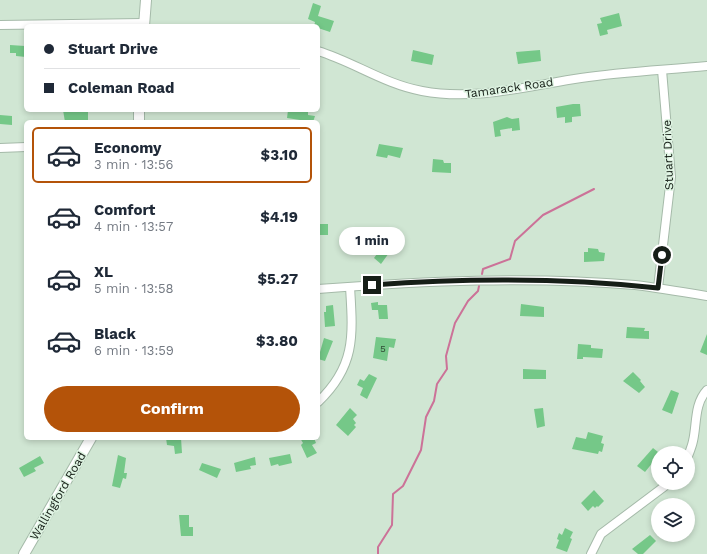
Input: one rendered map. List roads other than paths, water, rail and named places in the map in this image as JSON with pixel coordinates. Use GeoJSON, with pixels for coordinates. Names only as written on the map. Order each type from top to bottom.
{"type":"FeatureCollection","features":[{"type":"Feature","properties":{"kind":"street"},"geometry":{"type":"LineString","coordinates":[[144,24],[146,0]]}},
{"type":"Feature","properties":{"kind":"street"},"geometry":{"type":"LineString","coordinates":[[0,25],[24,25]]}},
{"type":"Feature","properties":{"kind":"street","name":"Tamarack Road"},"geometry":{"type":"LineString","coordinates":[[320,52],[400,86],[423,91],[461,95],[481,94],[591,77],[707,66]]}},
{"type":"Feature","properties":{"kind":"street","name":"Stuart Drive"},"geometry":{"type":"LineString","coordinates":[[658,288],[671,177],[662,70]]}},
{"type":"Feature","properties":{"kind":"street"},"geometry":{"type":"LineString","coordinates":[[0,148],[24,148]]}},
{"type":"Feature","properties":{"kind":"street"},"geometry":{"type":"LineString","coordinates":[[320,289],[426,281],[499,280],[608,284],[658,288],[707,296]]}},
{"type":"Feature","properties":{"kind":"street"},"geometry":{"type":"LineString","coordinates":[[320,400],[329,392],[342,373],[348,356],[352,337],[350,287]]}},
{"type":"Feature","properties":{"kind":"street"},"geometry":{"type":"LineString","coordinates":[[691,446],[696,412],[707,390]]}},
{"type":"Feature","properties":{"kind":"street","name":"Wallingford Road"},"geometry":{"type":"LineString","coordinates":[[24,554],[90,440]]}},
{"type":"Feature","properties":{"kind":"street"},"geometry":{"type":"LineString","coordinates":[[591,554],[602,534],[660,490]]}},
{"type":"Feature","properties":{"kind":"waterway"},"geometry":{"type":"LineString","coordinates":[[482,274],[483,269],[510,259],[515,241],[543,215],[594,189]]}},
{"type":"Feature","properties":{"kind":"waterway"},"geometry":{"type":"LineString","coordinates":[[378,554],[378,547],[392,525],[393,494],[403,486],[421,450],[426,417],[434,401],[437,384],[447,369],[446,356],[455,323],[468,301],[478,291],[479,286]]}}]}
